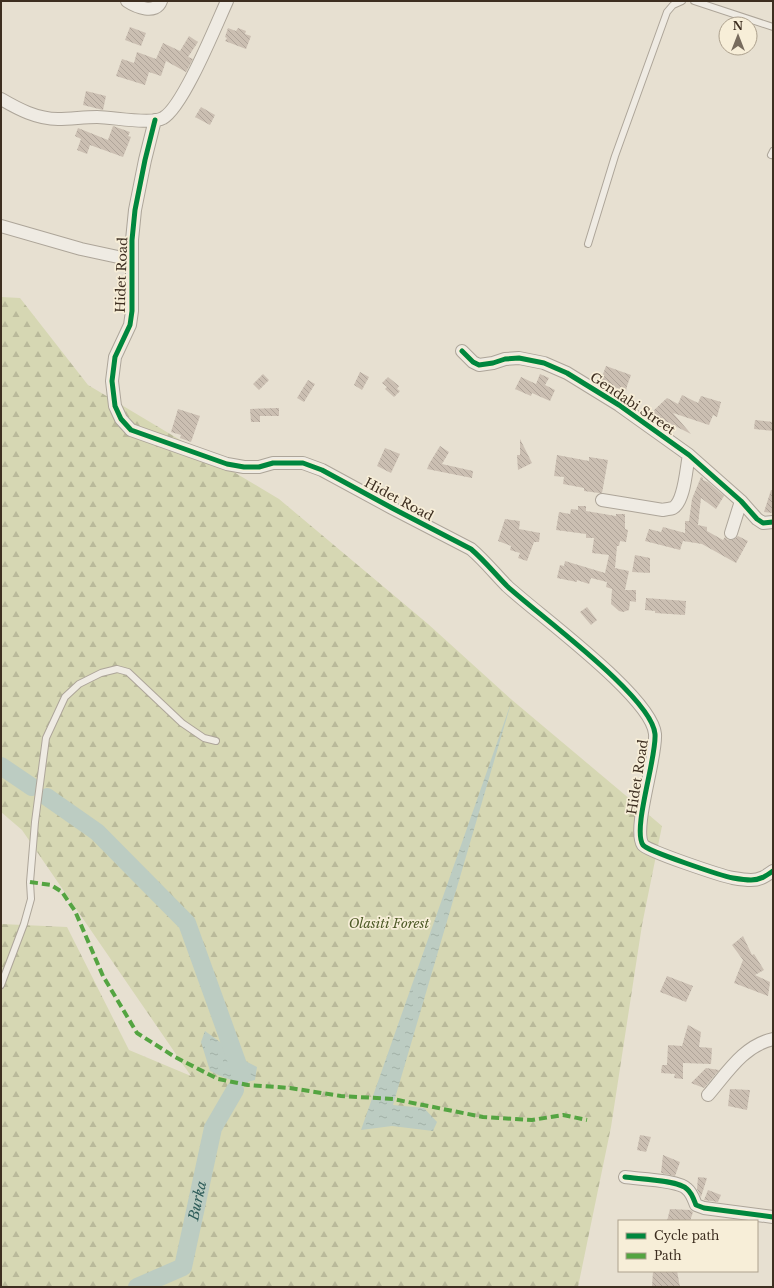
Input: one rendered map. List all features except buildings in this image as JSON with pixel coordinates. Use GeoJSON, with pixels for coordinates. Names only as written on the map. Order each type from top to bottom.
{"type":"FeatureCollection","features":[{"type":"Feature","properties":{"kind":"street"},"geometry":{"type":"LineString","coordinates":[[127,1],[146,8],[151,8],[158,7],[161,1]]}},
{"type":"Feature","properties":{"kind":"street"},"geometry":{"type":"LineString","coordinates":[[1,99],[18,108],[42,117],[57,119],[97,117],[122,120],[155,120],[163,118],[176,104],[192,78],[227,1]]}},
{"type":"Feature","properties":{"kind":"street","name":"Hidet Road"},"geometry":{"type":"LineString","coordinates":[[155,120],[135,210],[132,240],[132,311],[130,325],[116,356],[112,381],[115,406],[121,419],[131,430],[227,464],[244,467],[259,467],[273,463],[303,463],[322,470],[471,550],[482,558],[508,586],[611,675],[629,693],[651,722],[655,733],[655,745],[642,812],[641,842],[644,846],[661,854],[732,878],[751,880],[760,878],[773,871]]}},
{"type":"Feature","properties":{"kind":"street"},"geometry":{"type":"LineString","coordinates":[[1,226],[81,249],[132,260]]}},
{"type":"Feature","properties":{"kind":"street","name":"Gendabi Street"},"geometry":{"type":"LineString","coordinates":[[462,351],[473,362],[479,365],[505,359],[520,358],[544,363],[567,373],[619,405],[688,455],[741,501],[761,522],[773,522]]}},
{"type":"Feature","properties":{"kind":"street"},"geometry":{"type":"LineString","coordinates":[[602,500],[664,510],[672,508],[682,495],[688,455]]}},
{"type":"Feature","properties":{"kind":"street"},"geometry":{"type":"LineString","coordinates":[[731,533],[741,501]]}},
{"type":"Feature","properties":{"kind":"street"},"geometry":{"type":"LineString","coordinates":[[708,1095],[736,1061],[752,1047],[764,1041],[773,1039]]}},
{"type":"Feature","properties":{"kind":"street"},"geometry":{"type":"LineString","coordinates":[[625,1177],[673,1183],[686,1188],[696,1205],[704,1208],[773,1217]]}},
{"type":"Feature","properties":{"kind":"lane"},"geometry":{"type":"LineString","coordinates":[[588,244],[615,156],[667,12],[673,5],[682,1]]}},
{"type":"Feature","properties":{"kind":"lane"},"geometry":{"type":"LineString","coordinates":[[694,1],[773,27]]}},
{"type":"Feature","properties":{"kind":"lane"},"geometry":{"type":"LineString","coordinates":[[1,986],[24,924],[31,900],[30,882],[35,822],[46,738],[65,697],[79,684],[101,673],[117,669],[128,672],[182,723],[204,738],[216,741]]}},
{"type":"Feature","properties":{"kind":"green space","name":"Olasiti Forest"},"geometry":{"type":"Polygon","coordinates":[[[1,297],[20,298],[88,385],[279,499],[428,624],[512,700],[662,826],[642,925],[611,1127],[578,1287],[1,1287],[1,924],[67,927],[129,1050],[191,1076],[22,830],[1,812],[1,297]]]}},
{"type":"Feature","properties":{"kind":"water"},"geometry":{"type":"Polygon","coordinates":[[[512,700],[393,1105],[424,1108],[437,1122],[433,1131],[392,1126],[361,1130],[512,700]]]}},
{"type":"Feature","properties":{"kind":"water"},"geometry":{"type":"Polygon","coordinates":[[[205,1031],[227,1047],[232,1054],[257,1067],[255,1080],[243,1082],[237,1081],[210,1071],[201,1042],[205,1031]]]}},
{"type":"Feature","properties":{"kind":"waterway","name":"Burka"},"geometry":{"type":"LineString","coordinates":[[1,766],[32,787]]}},
{"type":"Feature","properties":{"kind":"waterway"},"geometry":{"type":"LineString","coordinates":[[47,797],[97,832],[187,923],[242,1076]]}},
{"type":"Feature","properties":{"kind":"waterway","name":"Burka"},"geometry":{"type":"LineString","coordinates":[[137,1287],[183,1267],[213,1128],[235,1090]]}},
{"type":"Feature","properties":{"kind":"marked path"},"geometry":{"type":"LineString","coordinates":[[30,882],[51,885],[62,892],[75,911],[103,976],[137,1033],[175,1057],[218,1079],[248,1085],[290,1088],[341,1096],[393,1099],[483,1117],[532,1120],[563,1115],[587,1120]]}},
{"type":"Feature","properties":{"kind":"cycle path"},"geometry":{"type":"LineString","coordinates":[[155,120],[135,210],[132,240],[132,311],[130,325],[115,357],[112,381],[115,406],[121,419],[131,430],[227,464],[244,467],[259,467],[273,463],[303,463],[322,470],[471,549],[507,586],[615,678],[635,699],[649,718],[655,734],[655,745],[642,809],[640,837],[643,845],[670,858],[733,878],[749,880],[757,879],[773,871]]}},
{"type":"Feature","properties":{"kind":"cycle path"},"geometry":{"type":"LineString","coordinates":[[462,351],[473,362],[479,365],[505,359],[519,358],[544,363],[567,373],[619,405],[689,455],[741,501],[757,519],[763,523],[773,522]]}},
{"type":"Feature","properties":{"kind":"cycle path"},"geometry":{"type":"LineString","coordinates":[[625,1177],[658,1180],[683,1186],[690,1192],[696,1205],[704,1208],[773,1217]]}}]}
